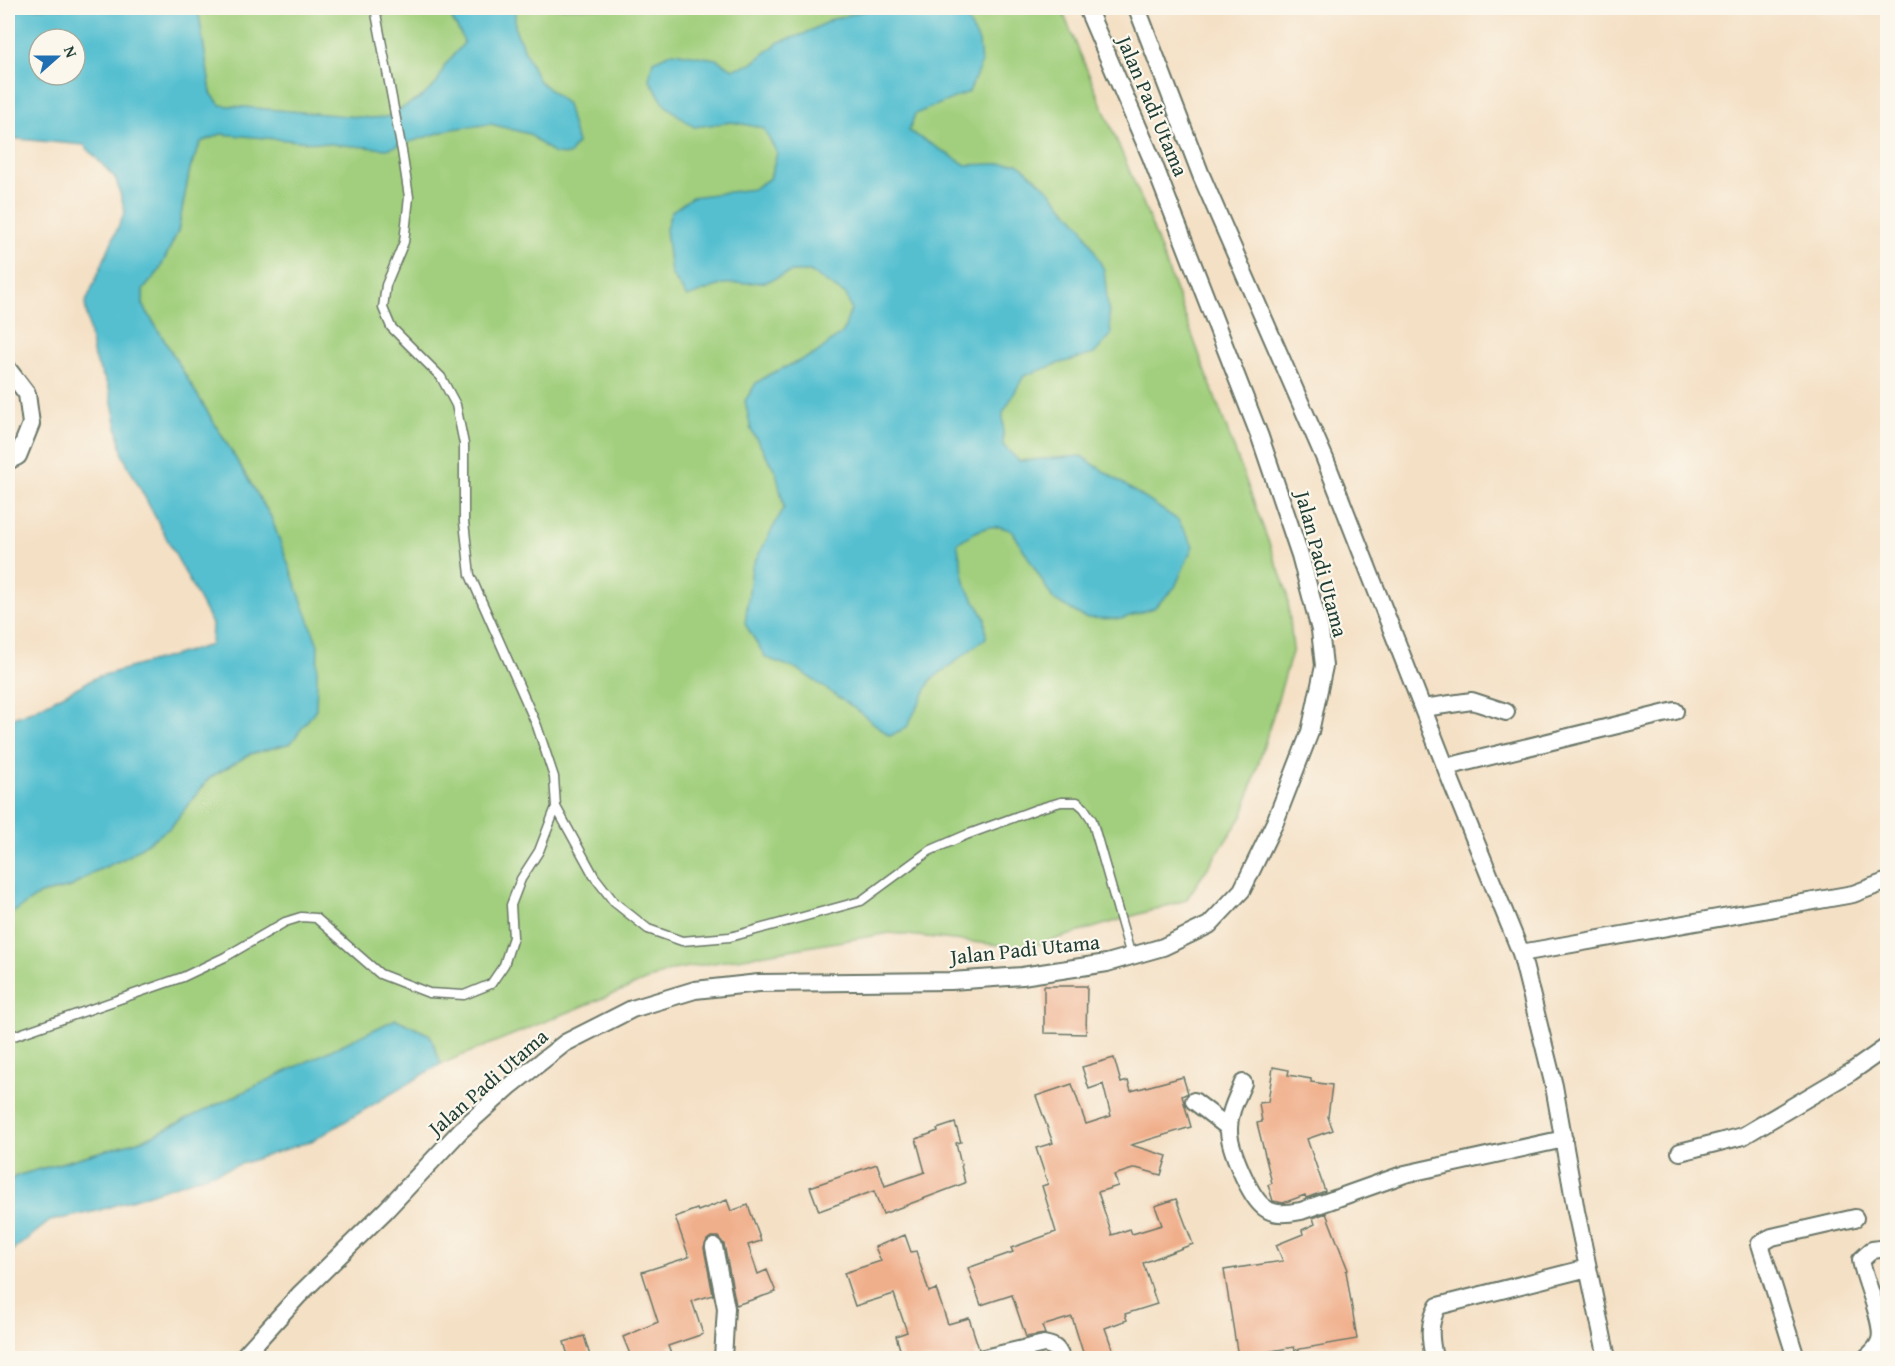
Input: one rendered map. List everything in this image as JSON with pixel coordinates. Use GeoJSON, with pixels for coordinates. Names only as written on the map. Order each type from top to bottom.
{"type":"FeatureCollection","features":[{"type":"Feature","properties":{"kind":"street","name":"Jalan Padi Utama"},"geometry":{"type":"LineString","coordinates":[[242,1359],[299,1295],[386,1210],[469,1123],[509,1087],[565,1043],[632,1009],[695,990],[748,984],[951,981],[1022,976],[1107,963],[1163,947],[1209,925],[1242,890],[1275,822],[1310,732],[1324,666],[1320,630],[1300,555],[1260,437],[1160,179],[1087,8]]}},
{"type":"Feature","properties":{"kind":"street"},"geometry":{"type":"LineString","coordinates":[[1137,8],[1233,253],[1325,459],[1521,953],[1544,1043],[1607,1359]]}},
{"type":"Feature","properties":{"kind":"street"},"geometry":{"type":"LineString","coordinates":[[8,369],[27,394],[31,423],[18,456],[8,461]]}},
{"type":"Feature","properties":{"kind":"street"},"geometry":{"type":"LineString","coordinates":[[1423,708],[1472,701],[1506,712]]}},
{"type":"Feature","properties":{"kind":"street"},"geometry":{"type":"LineString","coordinates":[[1446,767],[1675,711]]}},
{"type":"Feature","properties":{"kind":"street"},"geometry":{"type":"LineString","coordinates":[[1521,953],[1853,894],[1887,880]]}},
{"type":"Feature","properties":{"kind":"street"},"geometry":{"type":"LineString","coordinates":[[1680,1152],[1743,1136],[1851,1072],[1887,1046]]}},
{"type":"Feature","properties":{"kind":"street"},"geometry":{"type":"LineString","coordinates":[[1243,1083],[1233,1108],[1229,1128],[1231,1149],[1256,1198],[1265,1209],[1287,1214],[1405,1174],[1564,1139]]}},
{"type":"Feature","properties":{"kind":"street"},"geometry":{"type":"LineString","coordinates":[[1194,1101],[1229,1128]]}},
{"type":"Feature","properties":{"kind":"street"},"geometry":{"type":"LineString","coordinates":[[1796,1359],[1761,1244],[1772,1237],[1855,1218]]}},
{"type":"Feature","properties":{"kind":"street"},"geometry":{"type":"LineString","coordinates":[[714,1247],[726,1308],[723,1359]]}},
{"type":"Feature","properties":{"kind":"street"},"geometry":{"type":"LineString","coordinates":[[1866,1359],[1881,1339],[1880,1326],[1861,1260],[1872,1250],[1887,1248]]}},
{"type":"Feature","properties":{"kind":"street"},"geometry":{"type":"LineString","coordinates":[[1434,1359],[1430,1338],[1431,1324],[1438,1306],[1588,1268]]}},
{"type":"Feature","properties":{"kind":"street"},"geometry":{"type":"LineString","coordinates":[[984,1359],[1044,1344],[1058,1348],[1061,1359]]}},
{"type":"Feature","properties":{"kind":"lane"},"geometry":{"type":"LineString","coordinates":[[375,8],[409,197],[404,242],[386,285],[383,308],[392,327],[441,377],[456,405],[464,444],[464,522],[470,574],[537,726],[554,777],[556,807],[594,876],[614,902],[648,929],[682,941],[730,937],[861,901],[929,851],[966,835],[1061,801],[1077,802],[1092,820],[1131,956]]}},
{"type":"Feature","properties":{"kind":"lane"},"geometry":{"type":"LineString","coordinates":[[8,1038],[183,977],[225,957],[285,922],[301,917],[316,918],[380,974],[429,993],[464,995],[491,984],[504,965],[513,937],[512,905],[521,879],[538,851],[556,807]]}},
{"type":"Feature","properties":{"kind":"green space"},"geometry":{"type":"Polygon","coordinates":[[[198,8],[1061,8],[1146,210],[1287,592],[1293,649],[1243,815],[1186,900],[1026,948],[890,933],[672,970],[441,1064],[430,1035],[396,1019],[145,1139],[16,1176],[8,1183],[8,916],[40,894],[71,887],[94,872],[125,858],[171,827],[209,778],[250,754],[291,743],[271,517],[143,305],[143,290],[159,271],[178,231],[190,168],[201,142],[221,134],[220,105],[211,93],[198,8]]]}},
{"type":"Feature","properties":{"kind":"water"},"geometry":{"type":"Polygon","coordinates":[[[8,8],[198,8],[211,93],[220,105],[371,118],[387,117],[423,96],[437,83],[445,65],[464,43],[448,8],[515,8],[515,29],[538,80],[567,104],[577,143],[569,155],[554,154],[529,134],[491,124],[452,129],[387,149],[221,134],[201,142],[190,168],[178,231],[159,271],[143,290],[143,305],[271,517],[318,645],[316,709],[291,743],[250,754],[209,778],[171,827],[125,858],[94,872],[71,887],[40,894],[8,916],[8,720],[34,710],[97,677],[211,645],[212,624],[123,456],[109,388],[94,358],[85,304],[125,211],[116,179],[84,145],[8,138],[8,8]]]}},
{"type":"Feature","properties":{"kind":"water"},"geometry":{"type":"Polygon","coordinates":[[[874,8],[961,8],[979,42],[981,64],[969,92],[915,114],[909,131],[966,165],[1018,163],[1049,190],[1082,227],[1104,270],[1111,335],[1094,354],[1024,376],[1003,413],[1003,445],[1019,461],[1081,456],[1178,520],[1193,546],[1175,587],[1154,608],[1121,619],[1085,618],[1053,599],[1013,532],[998,527],[984,528],[957,543],[966,586],[985,618],[986,638],[931,680],[907,727],[890,736],[857,710],[797,669],[766,658],[745,624],[752,567],[784,507],[776,472],[751,430],[745,401],[756,383],[770,374],[815,354],[843,332],[851,309],[846,295],[810,272],[791,272],[766,282],[723,284],[687,297],[671,274],[666,229],[671,212],[692,197],[753,189],[770,178],[777,153],[763,128],[732,122],[694,127],[665,105],[649,79],[653,61],[673,52],[716,59],[733,69],[751,64],[779,42],[804,34],[833,19],[874,8]]]}},
{"type":"Feature","properties":{"kind":"water"},"geometry":{"type":"Polygon","coordinates":[[[396,1019],[430,1035],[441,1064],[314,1140],[97,1211],[50,1221],[8,1254],[8,1183],[16,1176],[145,1139],[396,1019]]]}},
{"type":"Feature","properties":{"kind":"building"},"geometry":{"type":"Polygon","coordinates":[[[1044,986],[1087,986],[1086,1034],[1044,1033],[1044,986]]]}},
{"type":"Feature","properties":{"kind":"building"},"geometry":{"type":"Polygon","coordinates":[[[1114,1058],[1121,1083],[1128,1081],[1131,1091],[1183,1077],[1188,1093],[1182,1096],[1191,1127],[1131,1145],[1167,1156],[1161,1175],[1136,1168],[1114,1175],[1118,1186],[1098,1192],[1112,1235],[1130,1229],[1132,1234],[1162,1225],[1155,1206],[1176,1199],[1193,1244],[1143,1263],[1157,1304],[1125,1314],[1127,1320],[1105,1328],[1116,1359],[1085,1359],[1072,1317],[1042,1326],[1045,1334],[1026,1337],[1012,1295],[981,1305],[968,1268],[1013,1252],[1011,1248],[1056,1232],[1042,1186],[1048,1184],[1036,1148],[1053,1143],[1036,1096],[1072,1084],[1086,1124],[1111,1116],[1103,1084],[1089,1089],[1082,1067],[1114,1058]]]}},
{"type":"Feature","properties":{"kind":"building"},"geometry":{"type":"Polygon","coordinates":[[[1273,1067],[1289,1070],[1288,1075],[1332,1085],[1328,1117],[1333,1130],[1307,1139],[1325,1191],[1283,1203],[1273,1201],[1268,1185],[1272,1183],[1257,1123],[1262,1122],[1259,1103],[1268,1102],[1273,1067]]]}},
{"type":"Feature","properties":{"kind":"building"},"geometry":{"type":"Polygon","coordinates":[[[955,1123],[961,1142],[956,1143],[965,1183],[883,1214],[874,1191],[819,1211],[810,1187],[877,1164],[885,1186],[925,1172],[916,1139],[955,1123]]]}},
{"type":"Feature","properties":{"kind":"building"},"geometry":{"type":"Polygon","coordinates":[[[727,1200],[731,1211],[748,1205],[761,1241],[748,1245],[758,1274],[767,1270],[776,1292],[736,1305],[724,1244],[718,1237],[711,1237],[704,1248],[713,1295],[692,1301],[703,1334],[668,1346],[673,1359],[632,1359],[623,1337],[658,1322],[642,1272],[689,1257],[675,1217],[727,1200]]]}},
{"type":"Feature","properties":{"kind":"building"},"geometry":{"type":"Polygon","coordinates":[[[1326,1213],[1348,1270],[1346,1271],[1357,1339],[1238,1357],[1224,1270],[1283,1261],[1276,1245],[1303,1234],[1302,1230],[1315,1224],[1313,1218],[1326,1213]]]}},
{"type":"Feature","properties":{"kind":"building"},"geometry":{"type":"Polygon","coordinates":[[[905,1235],[911,1252],[916,1251],[929,1292],[936,1289],[948,1324],[969,1318],[979,1349],[974,1354],[974,1359],[903,1359],[896,1336],[907,1332],[894,1294],[855,1306],[844,1273],[881,1261],[875,1247],[905,1235]]]}},
{"type":"Feature","properties":{"kind":"building"},"geometry":{"type":"Polygon","coordinates":[[[584,1336],[591,1359],[569,1359],[564,1342],[584,1336]]]}}]}
